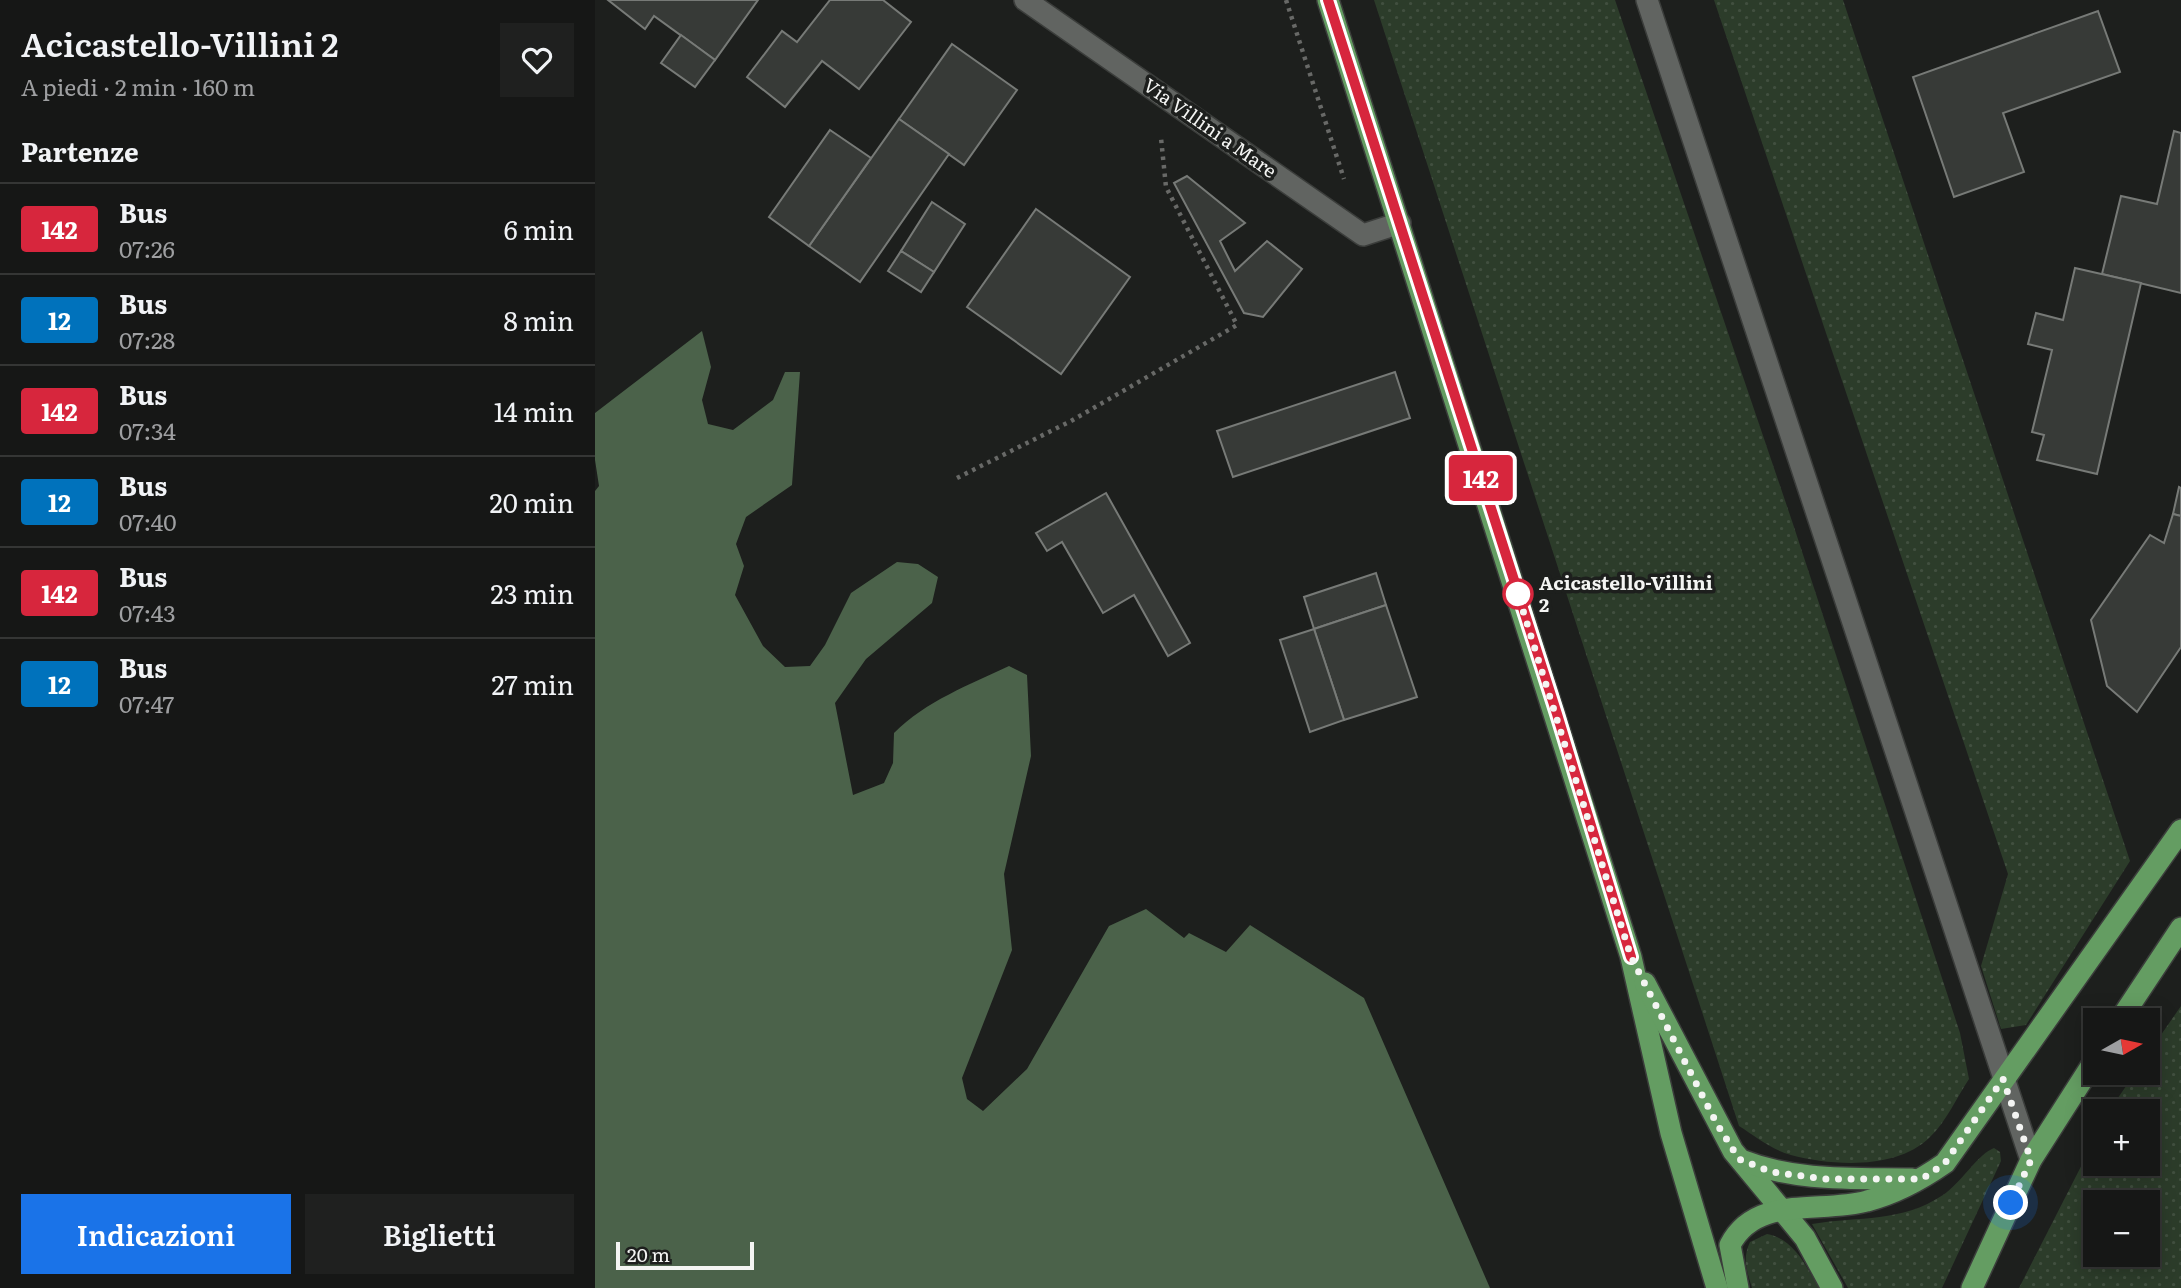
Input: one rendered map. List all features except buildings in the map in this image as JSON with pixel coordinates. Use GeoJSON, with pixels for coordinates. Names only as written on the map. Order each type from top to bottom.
{"type":"FeatureCollection","features":[{"type":"Feature","properties":{"kind":"main road"},"geometry":{"type":"LineString","coordinates":[[1328,0],[1631,957],[1671,1133],[1717,1288]]}},
{"type":"Feature","properties":{"kind":"main road"},"geometry":{"type":"LineString","coordinates":[[1738,1288],[1730,1245],[1746,1223],[1780,1210],[1867,1202],[1922,1179],[1945,1163],[2181,831]]}},
{"type":"Feature","properties":{"kind":"main road"},"geometry":{"type":"LineString","coordinates":[[2128,1008],[2181,928]]}},
{"type":"Feature","properties":{"kind":"main road"},"geometry":{"type":"LineString","coordinates":[[1631,957],[1717,1124],[1739,1159],[1805,1238],[1832,1288]]}},
{"type":"Feature","properties":{"kind":"main road"},"geometry":{"type":"LineString","coordinates":[[1972,1288],[2031,1160],[2083,1079]]}},
{"type":"Feature","properties":{"kind":"main road"},"geometry":{"type":"LineString","coordinates":[[1739,1159],[1771,1172],[1826,1179],[1922,1179]]}},
{"type":"Feature","properties":{"kind":"street","name":"Via Villini a Mare"},"geometry":{"type":"LineString","coordinates":[[1025,0],[1363,235],[1400,223]]}},
{"type":"Feature","properties":{"kind":"street"},"geometry":{"type":"LineString","coordinates":[[1647,0],[2031,1160]]}},
{"type":"Feature","properties":{"kind":"path"},"geometry":{"type":"LineString","coordinates":[[957,478],[1071,421],[1237,325],[1166,187],[1160,134],[1169,100]]}},
{"type":"Feature","properties":{"kind":"shaded area"},"geometry":{"type":"Polygon","coordinates":[[[1374,0],[1615,0],[1792,521],[1960,1033],[1969,1079],[1936,1131],[1916,1148],[1883,1160],[1864,1162],[1808,1159],[1777,1150],[1739,1126],[1374,0]]]}},
{"type":"Feature","properties":{"kind":"shaded area"},"geometry":{"type":"Polygon","coordinates":[[[1714,0],[1843,0],[2130,861],[2026,1025],[2001,1029],[1981,966],[2008,874],[1714,0]]]}},
{"type":"Feature","properties":{"kind":"shaded area"},"geometry":{"type":"Polygon","coordinates":[[[702,331],[711,367],[702,400],[708,424],[733,430],[773,400],[785,372],[800,372],[792,485],[746,517],[736,544],[744,566],[735,595],[763,646],[785,667],[810,666],[825,645],[851,593],[897,562],[918,564],[938,577],[932,603],[866,659],[835,703],[853,795],[884,783],[893,763],[894,733],[920,712],[1009,666],[1027,675],[1031,756],[1004,874],[1012,950],[962,1078],[967,1099],[983,1111],[1027,1069],[1109,926],[1146,909],[1184,938],[1189,933],[1226,952],[1250,925],[1364,998],[1490,1288],[595,1288],[595,491],[599,486],[595,460],[595,413],[702,331]]]}},
{"type":"Feature","properties":{"kind":"shaded area"},"geometry":{"type":"Polygon","coordinates":[[[2181,1006],[2181,1288],[2019,1288],[2083,1163],[2083,1176],[2160,1176],[2160,1099],[2117,1099],[2127,1085],[2160,1085],[2160,1036],[2181,1006]]]}},
{"type":"Feature","properties":{"kind":"shaded area"},"geometry":{"type":"Polygon","coordinates":[[[1994,1148],[2000,1152],[2001,1161],[1942,1288],[1848,1288],[1812,1224],[1880,1217],[1927,1204],[1949,1190],[1982,1156],[1994,1148]]]}},
{"type":"Feature","properties":{"kind":"shaded area"},"geometry":{"type":"Polygon","coordinates":[[[1767,1234],[1792,1247],[1819,1288],[1752,1288],[1746,1254],[1750,1242],[1767,1234]]]}},
{"type":"Feature","properties":{"kind":"bus line","name":"142"},"geometry":{"type":"LineString","coordinates":[[1328,0],[1557,714],[1631,957]]}},
{"type":"Feature","properties":{"kind":"place","name":"Acicastello-Villini 2"},"geometry":{"type":"Point","coordinates":[1518,594]}},
{"type":"Feature","properties":{"kind":"route"},"geometry":{"type":"LineString","coordinates":[[1518,594],[1515,585],[1631,957],[1717,1124],[1739,1159],[1771,1172],[1826,1179],[1922,1179],[1945,1163],[2003,1079],[2031,1160],[2011,1203]]}}]}
